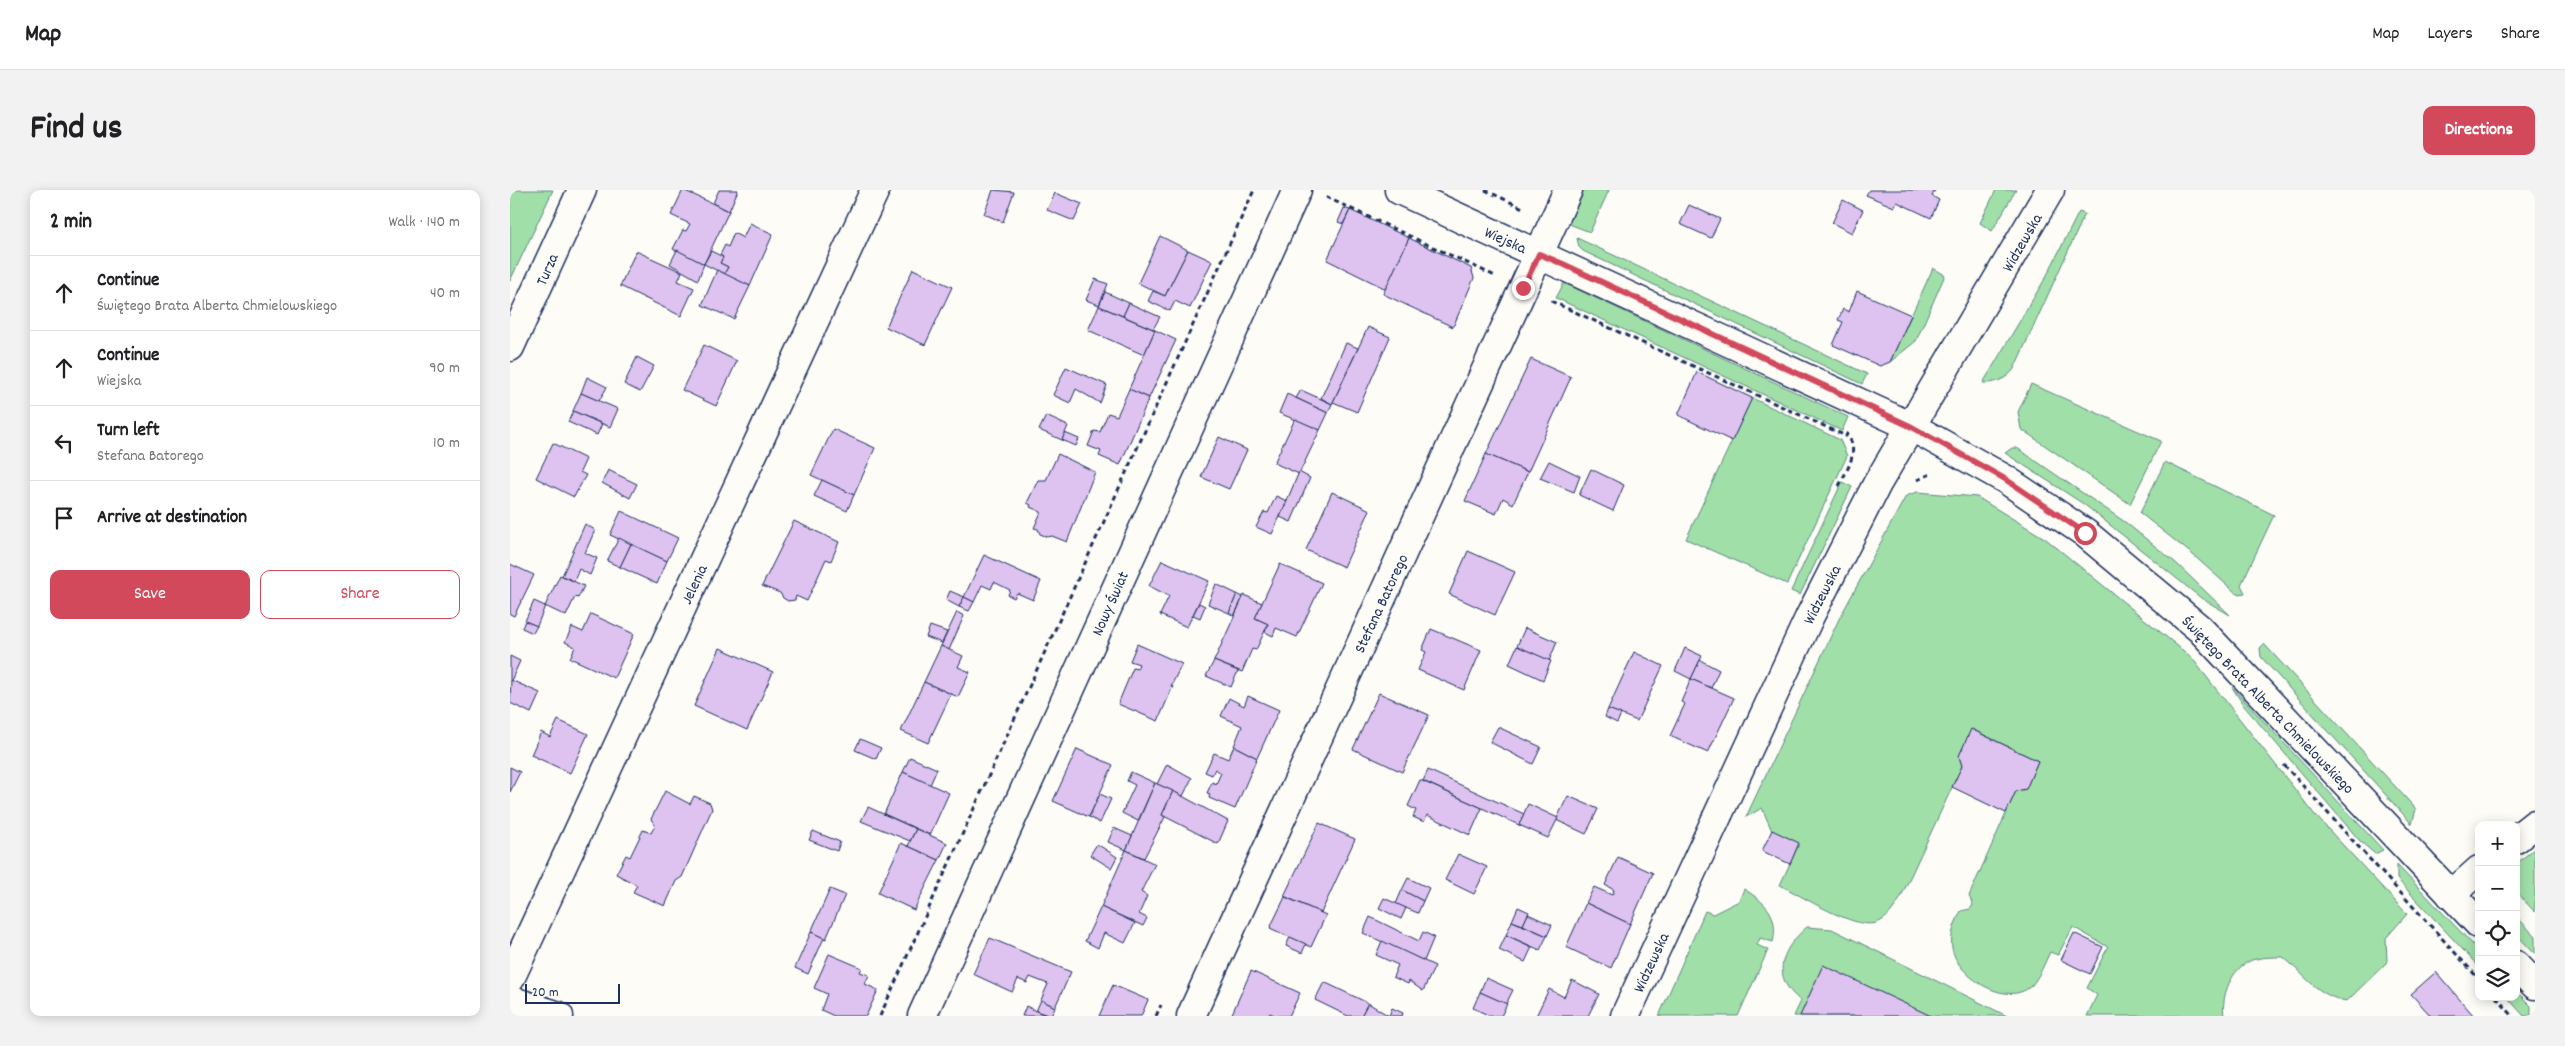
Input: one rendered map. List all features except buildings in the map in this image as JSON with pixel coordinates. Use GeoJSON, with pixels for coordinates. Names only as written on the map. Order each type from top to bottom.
{"type":"FeatureCollection","features":[{"type":"Feature","properties":{"kind":"street","name":"Turza"},"geometry":{"type":"LineString","coordinates":[[510,347],[582,190]]}},
{"type":"Feature","properties":{"kind":"street","name":"Jelenia"},"geometry":{"type":"LineString","coordinates":[[510,979],[875,190]]}},
{"type":"Feature","properties":{"kind":"street","name":"Nowy Świat"},"geometry":{"type":"LineString","coordinates":[[922,1016],[1297,190]]}},
{"type":"Feature","properties":{"kind":"street","name":"Wiejska"},"geometry":{"type":"LineString","coordinates":[[1399,190],[1912,427]]}},
{"type":"Feature","properties":{"kind":"street","name":"Stefana Batorego"},"geometry":{"type":"LineString","coordinates":[[1191,1016],[1568,190]]}},
{"type":"Feature","properties":{"kind":"street","name":"Widzewska"},"geometry":{"type":"LineString","coordinates":[[1625,1016],[1802,633],[1877,484],[2050,190]]}},
{"type":"Feature","properties":{"kind":"street","name":"Świętego Brata Alberta Chmielowskiego"},"geometry":{"type":"LineString","coordinates":[[1912,427],[2005,479],[2085,533],[2200,629],[2475,920]]}},
{"type":"Feature","properties":{"kind":"street"},"geometry":{"type":"LineString","coordinates":[[2520,836],[2535,824]]}},
{"type":"Feature","properties":{"kind":"street"},"geometry":{"type":"LineString","coordinates":[[2451,895],[2475,874]]}},
{"type":"Feature","properties":{"kind":"street"},"geometry":{"type":"LineString","coordinates":[[2520,969],[2535,985]]}},
{"type":"Feature","properties":{"kind":"street"},"geometry":{"type":"LineString","coordinates":[[510,1000],[560,1016]]}},
{"type":"Feature","properties":{"kind":"path"},"geometry":{"type":"LineString","coordinates":[[880,1016],[1254,190]]}},
{"type":"Feature","properties":{"kind":"path"},"geometry":{"type":"LineString","coordinates":[[1324,196],[1846,436]]}},
{"type":"Feature","properties":{"kind":"path"},"geometry":{"type":"LineString","coordinates":[[1847,469],[1901,494],[1919,478],[1939,473]]}},
{"type":"Feature","properties":{"kind":"path"},"geometry":{"type":"LineString","coordinates":[[2278,758],[2475,975]]}},
{"type":"Feature","properties":{"kind":"path"},"geometry":{"type":"LineString","coordinates":[[2500,1001],[2513,1016]]}},
{"type":"Feature","properties":{"kind":"green space"},"geometry":{"type":"Polygon","coordinates":[[[510,190],[553,190],[510,281],[510,190]]]}},
{"type":"Feature","properties":{"kind":"green space"},"geometry":{"type":"Polygon","coordinates":[[[1574,190],[1609,190],[1590,232],[1564,222],[1574,190]]]}},
{"type":"Feature","properties":{"kind":"green space"},"geometry":{"type":"Polygon","coordinates":[[[1996,190],[2016,190],[1992,231],[1980,223],[1996,190]]]}},
{"type":"Feature","properties":{"kind":"green space"},"geometry":{"type":"Polygon","coordinates":[[[2079,212],[2085,214],[2014,369],[2008,376],[2000,380],[1992,383],[1983,383],[2046,277],[2079,212]]]}},
{"type":"Feature","properties":{"kind":"green space"},"geometry":{"type":"Polygon","coordinates":[[[1577,238],[1867,374],[1862,384],[1583,251],[1579,247],[1577,238]]]}},
{"type":"Feature","properties":{"kind":"green space"},"geometry":{"type":"Polygon","coordinates":[[[1933,268],[1945,275],[1916,341],[1890,362],[1933,268]]]}},
{"type":"Feature","properties":{"kind":"green space"},"geometry":{"type":"Polygon","coordinates":[[[1564,283],[1848,417],[1842,431],[1556,298],[1564,283]]]}},
{"type":"Feature","properties":{"kind":"green space"},"geometry":{"type":"Polygon","coordinates":[[[2031,384],[2161,441],[2130,504],[2021,429],[2018,412],[2031,384]]]}},
{"type":"Feature","properties":{"kind":"green space"},"geometry":{"type":"Polygon","coordinates":[[[1752,398],[1840,440],[1847,456],[1787,584],[1686,539],[1752,398]]]}},
{"type":"Feature","properties":{"kind":"green space"},"geometry":{"type":"Polygon","coordinates":[[[2012,448],[2017,448],[2125,522],[2176,563],[2230,615],[2201,598],[2085,505],[2005,453],[2012,448]]]}},
{"type":"Feature","properties":{"kind":"green space"},"geometry":{"type":"Polygon","coordinates":[[[2165,462],[2274,515],[2241,585],[2245,593],[2237,594],[2192,554],[2140,513],[2165,462]]]}},
{"type":"Feature","properties":{"kind":"green space"},"geometry":{"type":"Polygon","coordinates":[[[1842,482],[1852,487],[1800,595],[1791,591],[1842,482]]]}},
{"type":"Feature","properties":{"kind":"green space"},"geometry":{"type":"Polygon","coordinates":[[[1917,492],[1977,497],[2046,539],[2191,657],[2315,815],[2407,914],[2386,938],[2387,962],[2347,1001],[2337,999],[2320,990],[2283,957],[2268,957],[2252,960],[2238,969],[2226,992],[2223,1008],[2224,1016],[2087,1016],[2097,995],[2087,988],[2108,947],[2073,927],[2058,955],[2050,952],[2034,983],[2021,992],[1997,991],[1973,979],[1956,959],[1952,948],[1954,929],[1961,911],[1970,909],[1973,905],[1969,896],[2016,791],[2026,789],[2038,761],[1972,729],[1959,756],[1962,766],[1900,899],[1884,919],[1876,923],[1867,924],[1842,917],[1780,885],[1799,844],[1772,831],[1762,808],[1746,817],[1839,619],[1906,496],[1917,492]]]}},
{"type":"Feature","properties":{"kind":"green space"},"geometry":{"type":"Polygon","coordinates":[[[2264,644],[2416,809],[2412,824],[2261,657],[2260,648],[2264,644]]]}},
{"type":"Feature","properties":{"kind":"green space"},"geometry":{"type":"Polygon","coordinates":[[[2232,687],[2383,850],[2375,854],[2360,841],[2244,706],[2232,687]]]}},
{"type":"Feature","properties":{"kind":"green space"},"geometry":{"type":"Polygon","coordinates":[[[2535,848],[2535,912],[2520,896],[2520,861],[2535,848]]]}},
{"type":"Feature","properties":{"kind":"green space"},"geometry":{"type":"Polygon","coordinates":[[[2397,865],[2475,947],[2475,963],[2397,879],[2397,865]]]}},
{"type":"Feature","properties":{"kind":"green space"},"geometry":{"type":"Polygon","coordinates":[[[1744,889],[1759,899],[1769,911],[1774,924],[1774,933],[1773,942],[1760,938],[1757,945],[1768,950],[1738,1016],[1659,1016],[1705,911],[1713,914],[1739,901],[1744,889]]]}},
{"type":"Feature","properties":{"kind":"green space"},"geometry":{"type":"Polygon","coordinates":[[[2520,920],[2535,936],[2535,954],[2520,938],[2520,920]]]}},
{"type":"Feature","properties":{"kind":"green space"},"geometry":{"type":"Polygon","coordinates":[[[1807,927],[1832,929],[2007,1016],[1794,1016],[1801,1001],[1791,992],[1785,982],[1782,973],[1783,963],[1791,944],[1807,927]]]}},
{"type":"Feature","properties":{"kind":"green space"},"geometry":{"type":"Polygon","coordinates":[[[2520,995],[2531,1006],[2531,1016],[2524,1016],[2511,1001],[2520,1001],[2520,995]]]}},
{"type":"Feature","properties":{"kind":"route"},"geometry":{"type":"LineString","coordinates":[[1523,288],[1539,254],[1563,264],[1912,427],[2005,479],[2085,533]]}}]}
